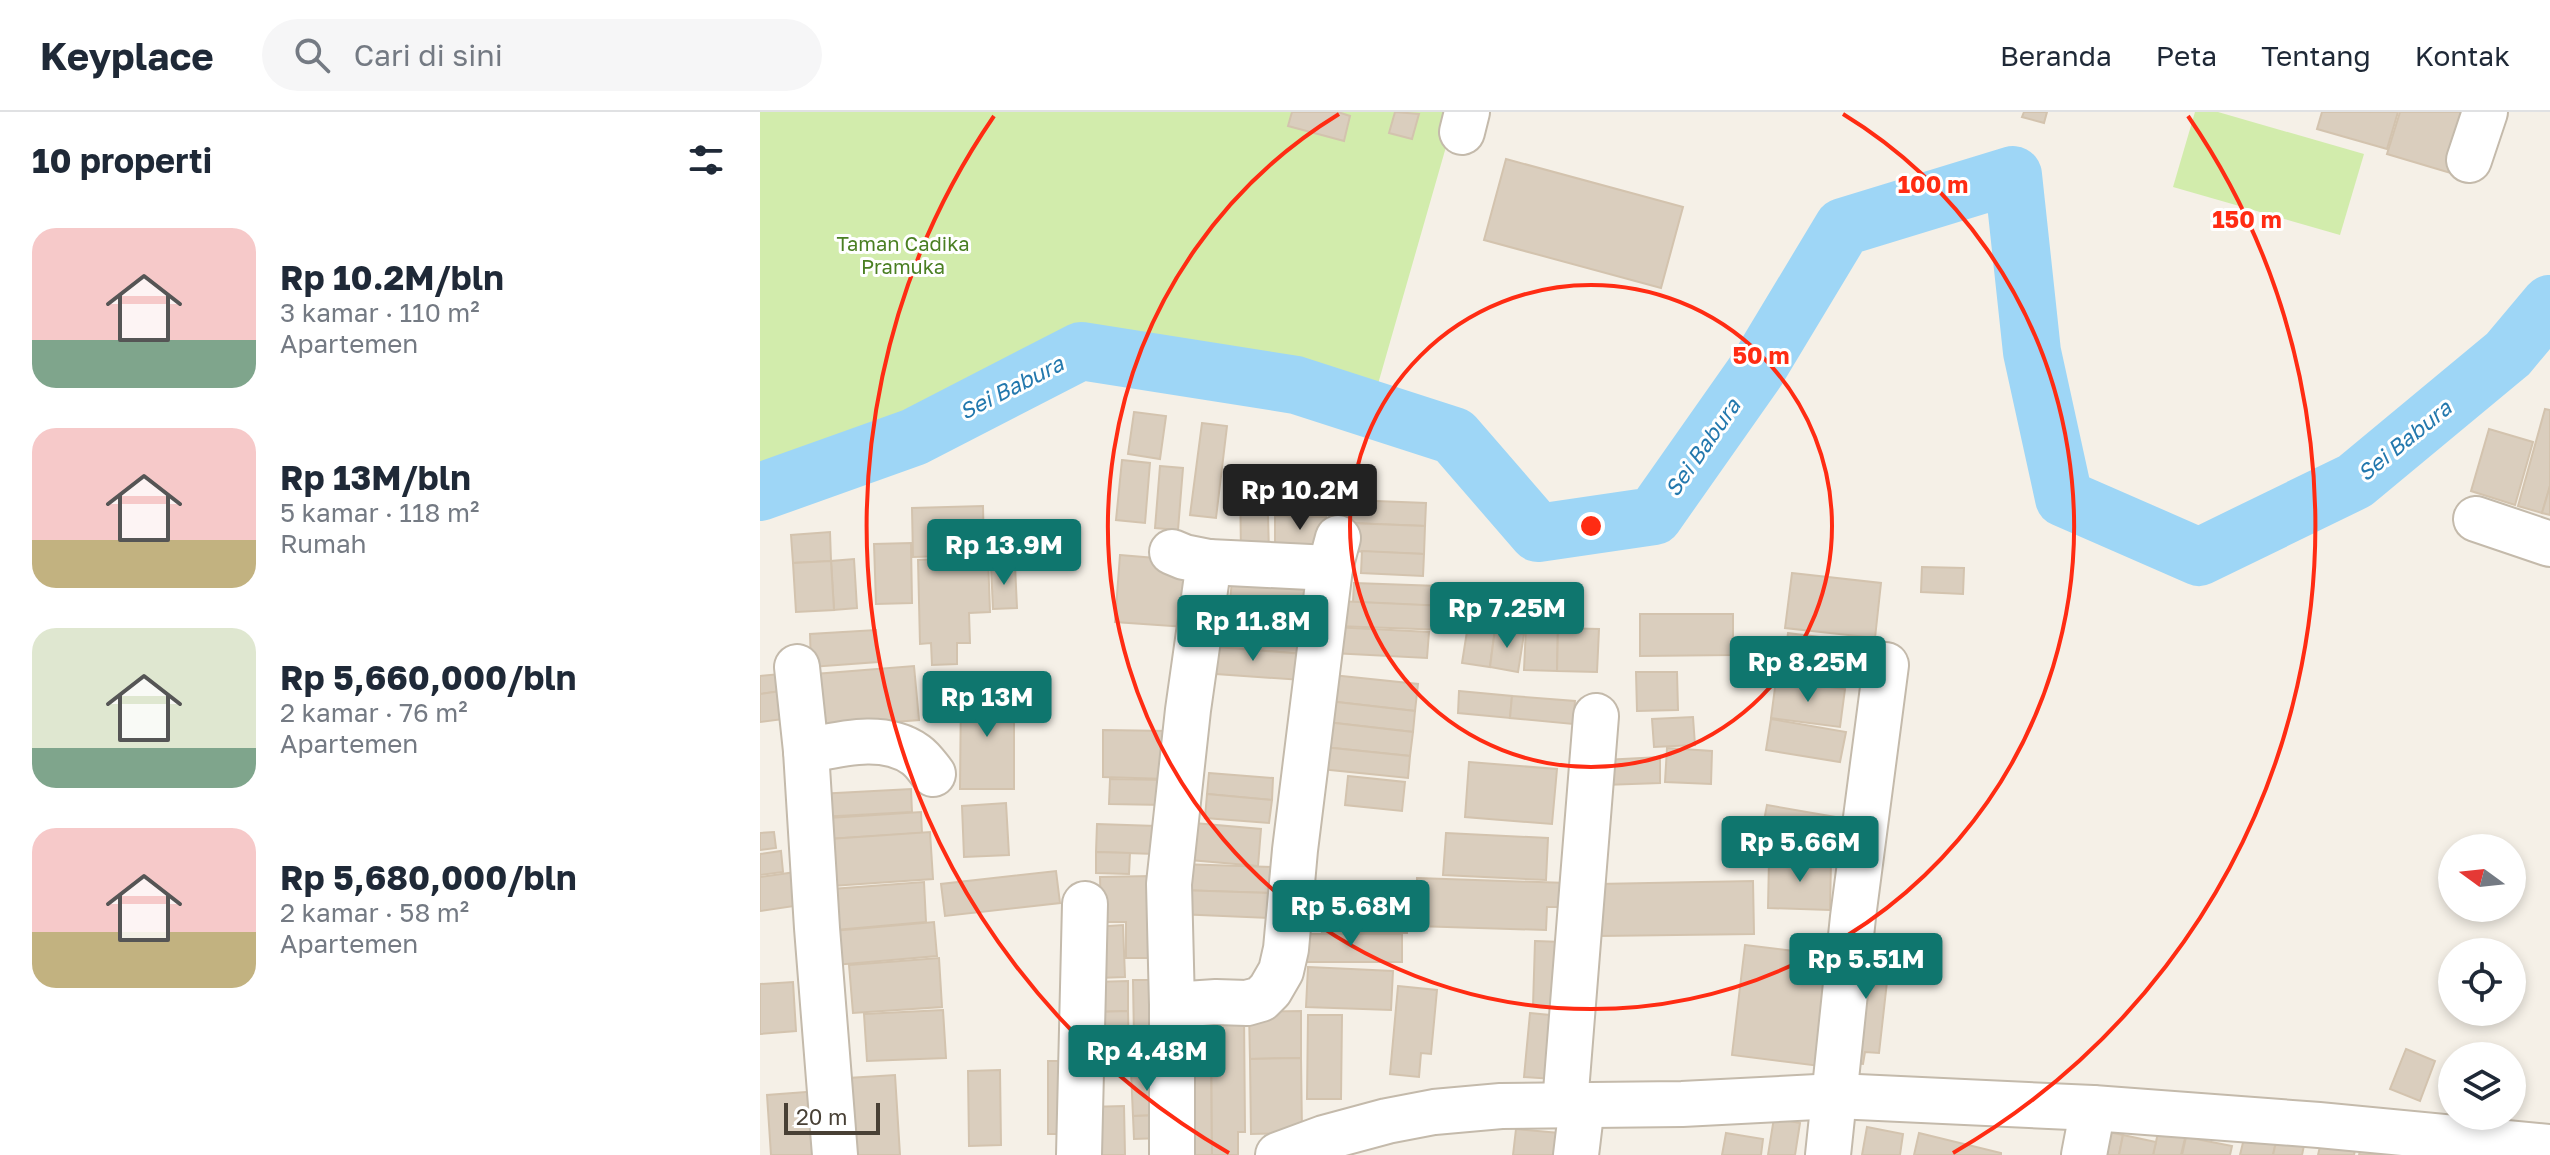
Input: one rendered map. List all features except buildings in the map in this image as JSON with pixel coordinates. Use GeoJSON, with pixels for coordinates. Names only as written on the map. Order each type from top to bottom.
{"type":"FeatureCollection","features":[{"type":"Feature","properties":{"kind":"street"},"geometry":{"type":"LineString","coordinates":[[2469,160],[2485,112]]}},
{"type":"Feature","properties":{"kind":"street"},"geometry":{"type":"LineString","coordinates":[[2476,519],[2550,544]]}},
{"type":"Feature","properties":{"kind":"street"},"geometry":{"type":"LineString","coordinates":[[1172,1005],[1247,1003],[1261,999],[1281,971],[1334,553],[1190,557],[1188,710],[1169,884],[1172,1155]]}},
{"type":"Feature","properties":{"kind":"street"},"geometry":{"type":"LineString","coordinates":[[1828,1155],[1853,917],[1886,665]]}},
{"type":"Feature","properties":{"kind":"street"},"geometry":{"type":"LineString","coordinates":[[797,667],[806,751],[835,1155]]}},
{"type":"Feature","properties":{"kind":"street"},"geometry":{"type":"LineString","coordinates":[[1576,1155],[1574,1104],[1596,716]]}},
{"type":"Feature","properties":{"kind":"street"},"geometry":{"type":"LineString","coordinates":[[806,751],[851,743],[883,742],[917,756],[933,774]]}},
{"type":"Feature","properties":{"kind":"street"},"geometry":{"type":"LineString","coordinates":[[1079,1155],[1085,904]]}},
{"type":"Feature","properties":{"kind":"street"},"geometry":{"type":"LineString","coordinates":[[1278,1155],[1324,1138],[1434,1112],[1501,1106],[1682,1104],[1836,1096],[2093,1108],[2315,1140],[2550,1147]]}},
{"type":"Feature","properties":{"kind":"street"},"geometry":{"type":"LineString","coordinates":[[2084,1155],[2093,1108]]}},
{"type":"Feature","properties":{"kind":"green space","name":"Taman Cadika Pramuka"},"geometry":{"type":"Polygon","coordinates":[[[760,112],[1456,112],[1376,391],[1193,350],[1075,330],[851,438],[760,471],[760,112]]]}},
{"type":"Feature","properties":{"kind":"green space"},"geometry":{"type":"Polygon","coordinates":[[[2195,112],[2218,112],[2364,154],[2340,235],[2173,187],[2195,112]]]}},
{"type":"Feature","properties":{"kind":"waterway","name":"Sei Babura"},"geometry":{"type":"LineString","coordinates":[[760,492],[914,437],[1081,351],[1296,385],[1454,436],[1538,533],[1654,516],[1758,368],[1843,227],[2013,175],[2032,352],[2064,498],[2199,557],[2355,481],[2508,354],[2550,304]]}}]}
